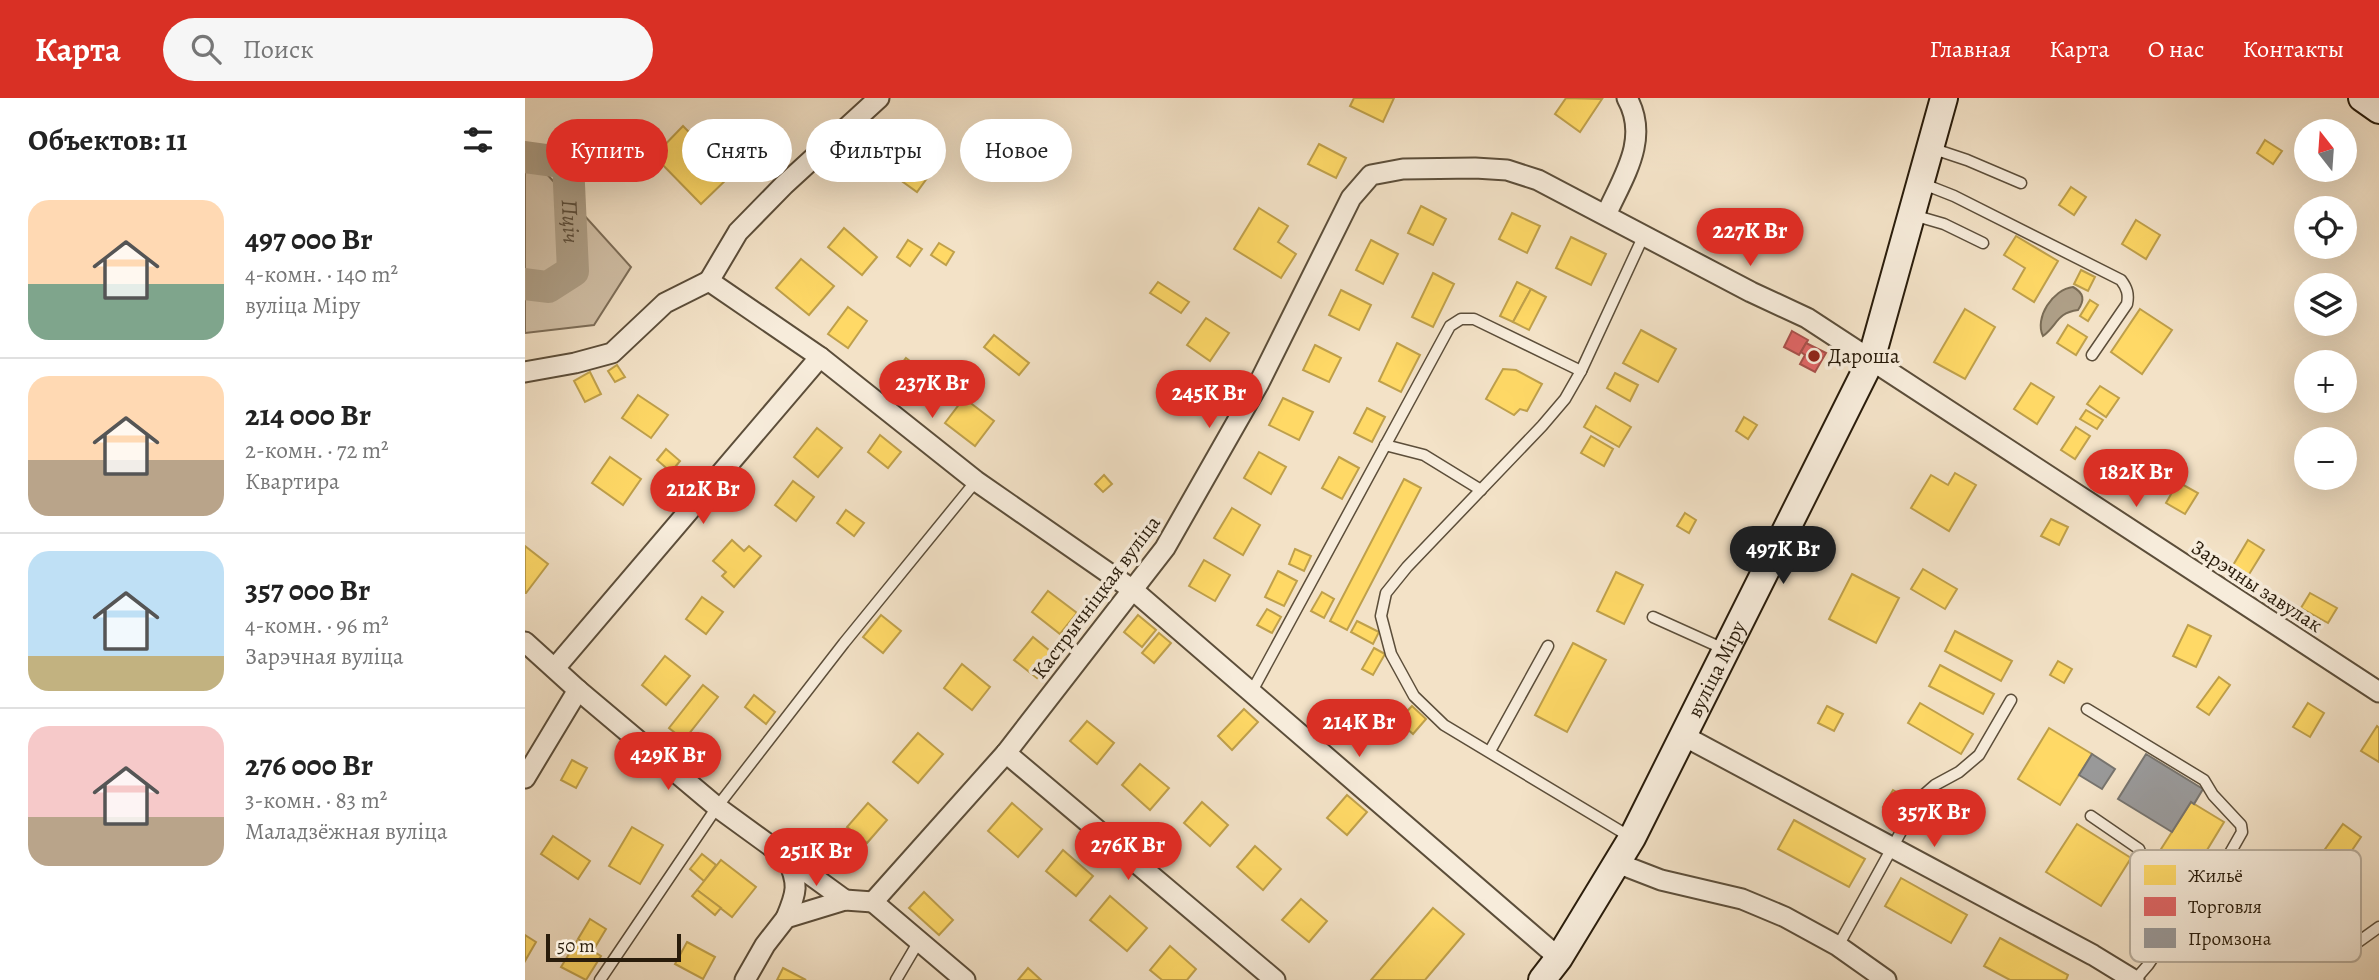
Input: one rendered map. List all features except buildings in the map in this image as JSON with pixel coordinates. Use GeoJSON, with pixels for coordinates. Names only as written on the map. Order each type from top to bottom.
{"type":"FeatureCollection","features":[{"type":"Feature","properties":{"kind":"street"},"geometry":{"type":"LineString","coordinates":[[525,372],[612,353],[665,303],[709,281],[738,232],[784,185],[879,98]]}},
{"type":"Feature","properties":{"kind":"street"},"geometry":{"type":"LineString","coordinates":[[1606,215],[1635,152],[1637,131],[1632,106],[1627,98]]}},
{"type":"Feature","properties":{"kind":"street","name":"вуліца Міру"},"geometry":{"type":"LineString","coordinates":[[1542,980],[1559,958],[1632,838],[1871,360],[1944,98]]}},
{"type":"Feature","properties":{"kind":"street"},"geometry":{"type":"LineString","coordinates":[[2362,98],[2379,110]]}},
{"type":"Feature","properties":{"kind":"street","name":"Кастрычніцкая вуліца"},"geometry":{"type":"LineString","coordinates":[[873,902],[1006,753],[1165,548],[1259,383],[1351,198],[1371,175],[1403,169],[1507,170],[1538,180],[1606,215]]}},
{"type":"Feature","properties":{"kind":"street","name":"Зарэчны завулак"},"geometry":{"type":"LineString","coordinates":[[1606,215],[1751,292],[1807,318],[2379,692]]}},
{"type":"Feature","properties":{"kind":"street"},"geometry":{"type":"LineString","coordinates":[[709,281],[820,357],[976,481],[1133,590],[1559,958]]}},
{"type":"Feature","properties":{"kind":"street"},"geometry":{"type":"LineString","coordinates":[[555,668],[820,357]]}},
{"type":"Feature","properties":{"kind":"street"},"geometry":{"type":"LineString","coordinates":[[525,642],[717,807],[845,900]]}},
{"type":"Feature","properties":{"kind":"street"},"geometry":{"type":"LineString","coordinates":[[525,778],[578,690]]}},
{"type":"Feature","properties":{"kind":"street"},"geometry":{"type":"LineString","coordinates":[[1682,735],[2135,980]]}},
{"type":"Feature","properties":{"kind":"street"},"geometry":{"type":"LineString","coordinates":[[1006,753],[1275,980]]}},
{"type":"Feature","properties":{"kind":"street"},"geometry":{"type":"LineString","coordinates":[[745,980],[765,945],[786,918],[796,896],[796,885],[787,858]]}},
{"type":"Feature","properties":{"kind":"street"},"geometry":{"type":"LineString","coordinates":[[1617,863],[1661,880],[1742,899],[1785,918],[1843,950],[1887,980]]}},
{"type":"Feature","properties":{"kind":"street"},"geometry":{"type":"LineString","coordinates":[[786,918],[845,900],[873,902],[965,980]]}},
{"type":"Feature","properties":{"kind":"street"},"geometry":{"type":"LineString","coordinates":[[1843,950],[1854,980]]}},
{"type":"Feature","properties":{"kind":"lane"},"geometry":{"type":"LineString","coordinates":[[1930,148],[2021,183]]}},
{"type":"Feature","properties":{"kind":"lane"},"geometry":{"type":"LineString","coordinates":[[1921,183],[1954,196],[2121,280],[2127,287],[2127,304],[2092,355]]}},
{"type":"Feature","properties":{"kind":"lane"},"geometry":{"type":"LineString","coordinates":[[1912,215],[1944,224],[1983,243]]}},
{"type":"Feature","properties":{"kind":"lane"},"geometry":{"type":"LineString","coordinates":[[1632,838],[1444,725],[1414,696],[1391,654],[1381,616],[1386,593],[1407,567],[1565,399],[1581,371],[1644,234]]}},
{"type":"Feature","properties":{"kind":"lane"},"geometry":{"type":"LineString","coordinates":[[1251,693],[1450,326],[1461,319],[1474,319],[1581,371]]}},
{"type":"Feature","properties":{"kind":"lane"},"geometry":{"type":"LineString","coordinates":[[1385,446],[1424,455],[1481,490]]}},
{"type":"Feature","properties":{"kind":"lane"},"geometry":{"type":"LineString","coordinates":[[600,980],[717,807],[844,643],[976,481]]}},
{"type":"Feature","properties":{"kind":"lane"},"geometry":{"type":"LineString","coordinates":[[1653,617],[1725,649]]}},
{"type":"Feature","properties":{"kind":"lane"},"geometry":{"type":"LineString","coordinates":[[1490,751],[1548,646]]}},
{"type":"Feature","properties":{"kind":"lane"},"geometry":{"type":"LineString","coordinates":[[1843,950],[1890,848],[1919,799],[1979,755],[2011,700]]}},
{"type":"Feature","properties":{"kind":"lane"},"geometry":{"type":"LineString","coordinates":[[2087,709],[2204,780],[2213,795],[2241,825],[2242,832],[2232,850]]}},
{"type":"Feature","properties":{"kind":"lane"},"geometry":{"type":"LineString","coordinates":[[2091,816],[2139,850]]}},
{"type":"Feature","properties":{"kind":"lane"},"geometry":{"type":"LineString","coordinates":[[2361,940],[2379,927]]}},
{"type":"Feature","properties":{"kind":"lane"},"geometry":{"type":"LineString","coordinates":[[896,980],[919,941]]}},
{"type":"Feature","properties":{"kind":"lane"},"geometry":{"type":"LineString","coordinates":[[2135,980],[2150,962]]}},
{"type":"Feature","properties":{"kind":"shaded area"},"geometry":{"type":"Polygon","coordinates":[[[525,150],[546,173],[546,182],[554,182],[631,267],[594,325],[525,333],[525,150]]]}},
{"type":"Feature","properties":{"kind":"shaded area"},"geometry":{"type":"Polygon","coordinates":[[[2073,287],[2081,294],[2078,310],[2065,314],[2043,336],[2041,321],[2047,306],[2059,293],[2073,287]]]}},
{"type":"Feature","properties":{"kind":"waterway","name":"Пціч"},"geometry":{"type":"LineString","coordinates":[[525,157],[568,163],[573,271],[548,287],[525,284]]}},
{"type":"Feature","properties":{"kind":"place","name":"Дароша"},"geometry":{"type":"Point","coordinates":[1814,356]}}]}
